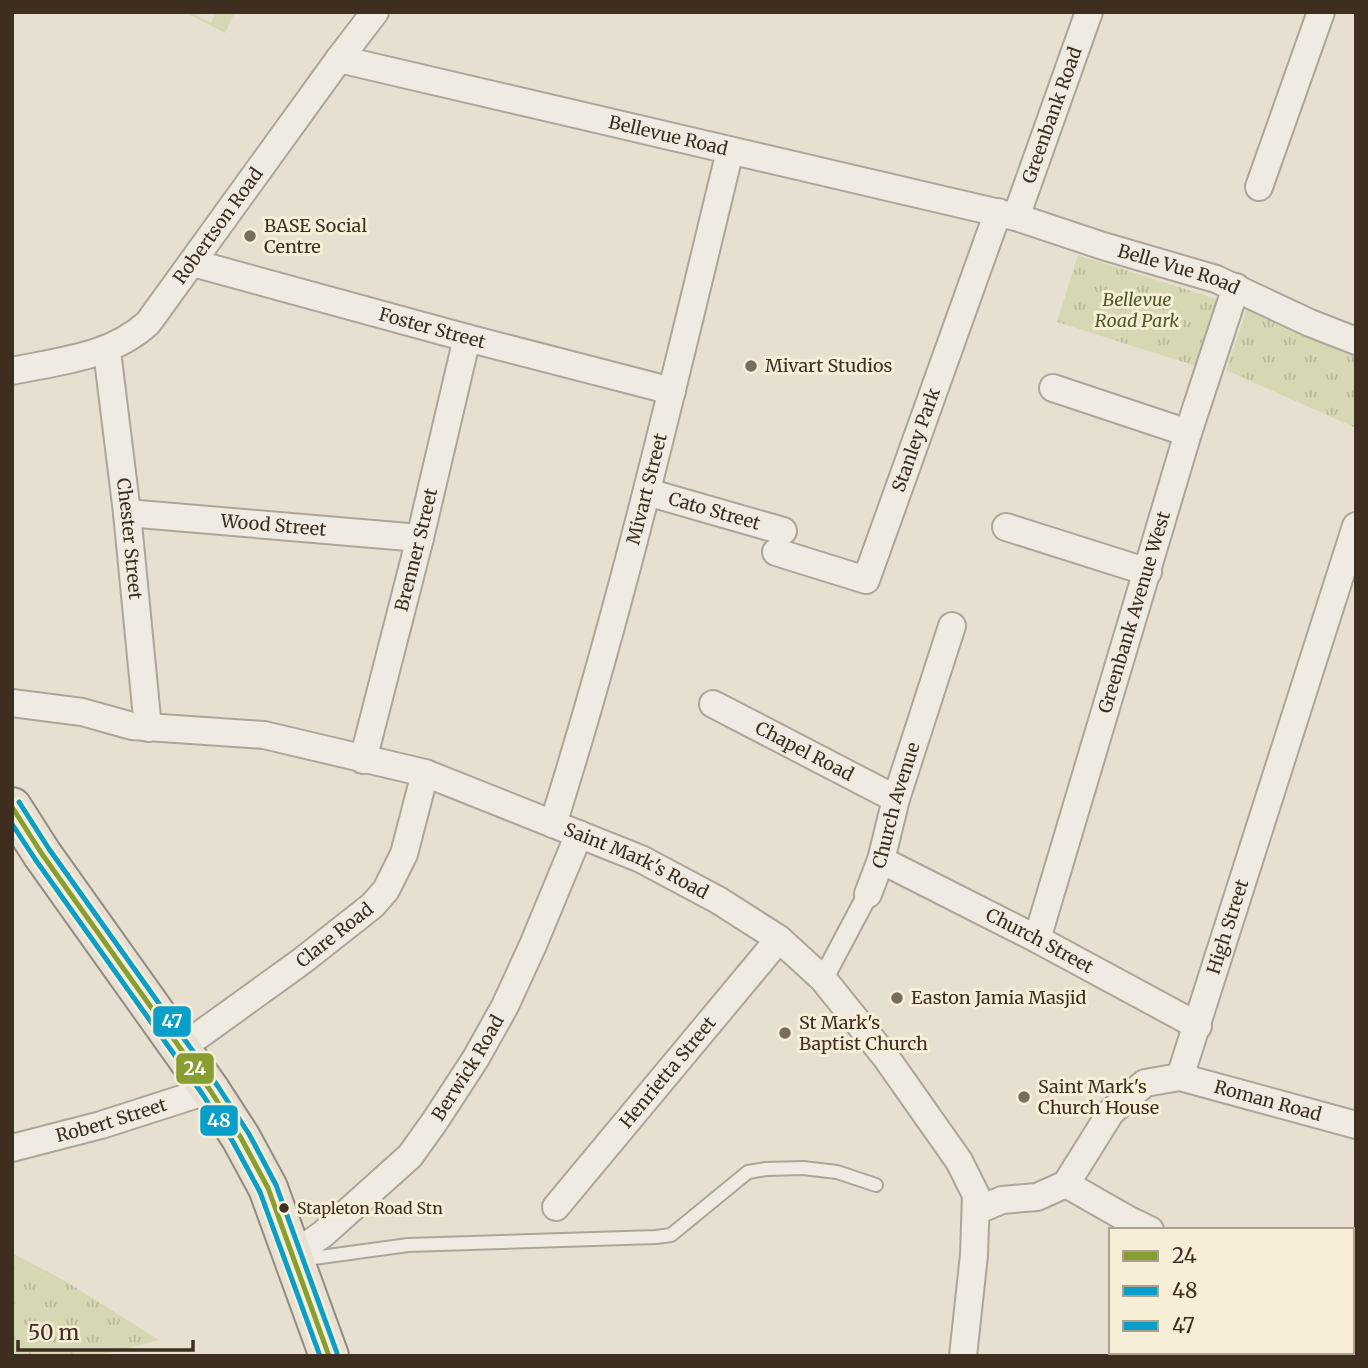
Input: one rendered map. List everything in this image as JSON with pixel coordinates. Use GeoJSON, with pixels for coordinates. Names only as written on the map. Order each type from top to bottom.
{"type":"FeatureCollection","features":[{"type":"Feature","properties":{"kind":"main road"},"geometry":{"type":"LineString","coordinates":[[12,807],[241,1138],[268,1188],[329,1356]]}},
{"type":"Feature","properties":{"kind":"street","name":"Robertson Road"},"geometry":{"type":"LineString","coordinates":[[12,371],[107,351],[122,344],[148,323],[375,12]]}},
{"type":"Feature","properties":{"kind":"street"},"geometry":{"type":"LineString","coordinates":[[1259,187],[1321,12]]}},
{"type":"Feature","properties":{"kind":"street","name":"Greenbank Road"},"geometry":{"type":"LineString","coordinates":[[1007,214],[1083,13]]}},
{"type":"Feature","properties":{"kind":"street","name":"Bellevue Road"},"geometry":{"type":"LineString","coordinates":[[339,59],[1007,214]]}},
{"type":"Feature","properties":{"kind":"street","name":"Mivart Street"},"geometry":{"type":"LineString","coordinates":[[553,824],[647,492],[730,151]]}},
{"type":"Feature","properties":{"kind":"street","name":"Belle Vue Road"},"geometry":{"type":"LineString","coordinates":[[1007,214],[1236,287],[1310,323],[1356,341]]}},
{"type":"Feature","properties":{"kind":"street","name":"Stanley Park"},"geometry":{"type":"LineString","coordinates":[[780,541],[866,580],[1007,214]]}},
{"type":"Feature","properties":{"kind":"street","name":"Foster Street"},"geometry":{"type":"LineString","coordinates":[[193,263],[672,391]]}},
{"type":"Feature","properties":{"kind":"street","name":"Greenbank Avenue West"},"geometry":{"type":"LineString","coordinates":[[1037,939],[1188,433],[1236,287]]}},
{"type":"Feature","properties":{"kind":"street","name":"Brenner Street"},"geometry":{"type":"LineString","coordinates":[[363,760],[420,538],[467,338]]}},
{"type":"Feature","properties":{"kind":"street","name":"Chester Street"},"geometry":{"type":"LineString","coordinates":[[107,351],[127,513],[148,728]]}},
{"type":"Feature","properties":{"kind":"street"},"geometry":{"type":"LineString","coordinates":[[1053,388],[1188,433]]}},
{"type":"Feature","properties":{"kind":"street","name":"Cato Street"},"geometry":{"type":"LineString","coordinates":[[647,492],[780,541]]}},
{"type":"Feature","properties":{"kind":"street","name":"Wood Street"},"geometry":{"type":"LineString","coordinates":[[127,513],[420,538]]}},
{"type":"Feature","properties":{"kind":"street","name":"High Street"},"geometry":{"type":"LineString","coordinates":[[1180,1077],[1356,526]]}},
{"type":"Feature","properties":{"kind":"street"},"geometry":{"type":"LineString","coordinates":[[1006,527],[1148,572]]}},
{"type":"Feature","properties":{"kind":"street","name":"Church Avenue"},"geometry":{"type":"LineString","coordinates":[[823,979],[868,894],[881,860],[896,799],[952,626]]}},
{"type":"Feature","properties":{"kind":"street","name":"Saint Mark's Road"},"geometry":{"type":"LineString","coordinates":[[12,703],[82,712],[132,726],[264,735],[425,773],[579,834],[663,871],[718,900],[779,939],[823,979],[885,1056],[959,1161],[976,1195],[974,1255],[963,1356]]}},
{"type":"Feature","properties":{"kind":"street","name":"Chapel Road"},"geometry":{"type":"LineString","coordinates":[[713,704],[896,799]]}},
{"type":"Feature","properties":{"kind":"street","name":"Clare Road"},"geometry":{"type":"LineString","coordinates":[[180,1049],[302,961],[380,897],[397,872],[404,854],[425,773]]}},
{"type":"Feature","properties":{"kind":"street","name":"Berwick Road"},"geometry":{"type":"LineString","coordinates":[[294,1258],[402,1164],[435,1121],[476,1058],[505,1006],[579,834]]}},
{"type":"Feature","properties":{"kind":"street","name":"Church Street"},"geometry":{"type":"LineString","coordinates":[[881,860],[1037,939],[1198,1026]]}},
{"type":"Feature","properties":{"kind":"street","name":"Henrietta Street"},"geometry":{"type":"LineString","coordinates":[[556,1207],[779,939]]}},
{"type":"Feature","properties":{"kind":"street"},"geometry":{"type":"LineString","coordinates":[[976,1211],[1002,1200],[1037,1197],[1066,1184],[1111,1112],[1144,1083],[1180,1077]]}},
{"type":"Feature","properties":{"kind":"street","name":"Roman Road"},"geometry":{"type":"LineString","coordinates":[[1180,1077],[1356,1125]]}},
{"type":"Feature","properties":{"kind":"street","name":"Robert Street"},"geometry":{"type":"LineString","coordinates":[[12,1148],[101,1125],[210,1090]]}},
{"type":"Feature","properties":{"kind":"street"},"geometry":{"type":"LineString","coordinates":[[1066,1184],[1146,1228]]}},
{"type":"Feature","properties":{"kind":"lane"},"geometry":{"type":"LineString","coordinates":[[294,1258],[408,1245],[671,1235],[748,1172],[766,1169],[803,1168],[837,1172],[876,1185]]}},
{"type":"Feature","properties":{"kind":"green space"},"geometry":{"type":"Polygon","coordinates":[[[185,12],[191,12],[211,23],[217,12],[235,12],[225,33],[185,12]]]}},
{"type":"Feature","properties":{"kind":"green space","name":"Bellevue Road Park"},"geometry":{"type":"Polygon","coordinates":[[[1078,255],[1217,299],[1196,366],[1057,322],[1078,255]]]}},
{"type":"Feature","properties":{"kind":"green space"},"geometry":{"type":"Polygon","coordinates":[[[1247,309],[1356,358],[1356,428],[1226,370],[1247,309]]]}},
{"type":"Feature","properties":{"kind":"green space"},"geometry":{"type":"Polygon","coordinates":[[[12,1253],[67,1282],[159,1340],[99,1356],[12,1356],[12,1253]]]}},
{"type":"Feature","properties":{"kind":"transit line","name":"47"},"geometry":{"type":"LineString","coordinates":[[19,802],[49,849],[249,1134],[276,1185],[337,1353]]}},
{"type":"Feature","properties":{"kind":"transit line","name":"24"},"geometry":{"type":"LineString","coordinates":[[12,807],[241,1138],[268,1188],[329,1356]]}},
{"type":"Feature","properties":{"kind":"transit line","name":"48"},"geometry":{"type":"LineString","coordinates":[[12,824],[203,1095],[233,1142],[260,1192],[320,1356]]}},
{"type":"Feature","properties":{"kind":"place","name":"BASE Social Centre"},"geometry":{"type":"Point","coordinates":[250,236]}},
{"type":"Feature","properties":{"kind":"place","name":"Mivart Studios"},"geometry":{"type":"Point","coordinates":[751,366]}},
{"type":"Feature","properties":{"kind":"place","name":"Easton Jamia Masjid"},"geometry":{"type":"Point","coordinates":[897,998]}},
{"type":"Feature","properties":{"kind":"place","name":"St Mark's Baptist Church"},"geometry":{"type":"Point","coordinates":[785,1033]}},
{"type":"Feature","properties":{"kind":"place","name":"Saint Mark's Church House"},"geometry":{"type":"Point","coordinates":[1024,1097]}},
{"type":"Feature","properties":{"kind":"place","name":"Stapleton Road Stn"},"geometry":{"type":"Point","coordinates":[284,1208]}}]}
